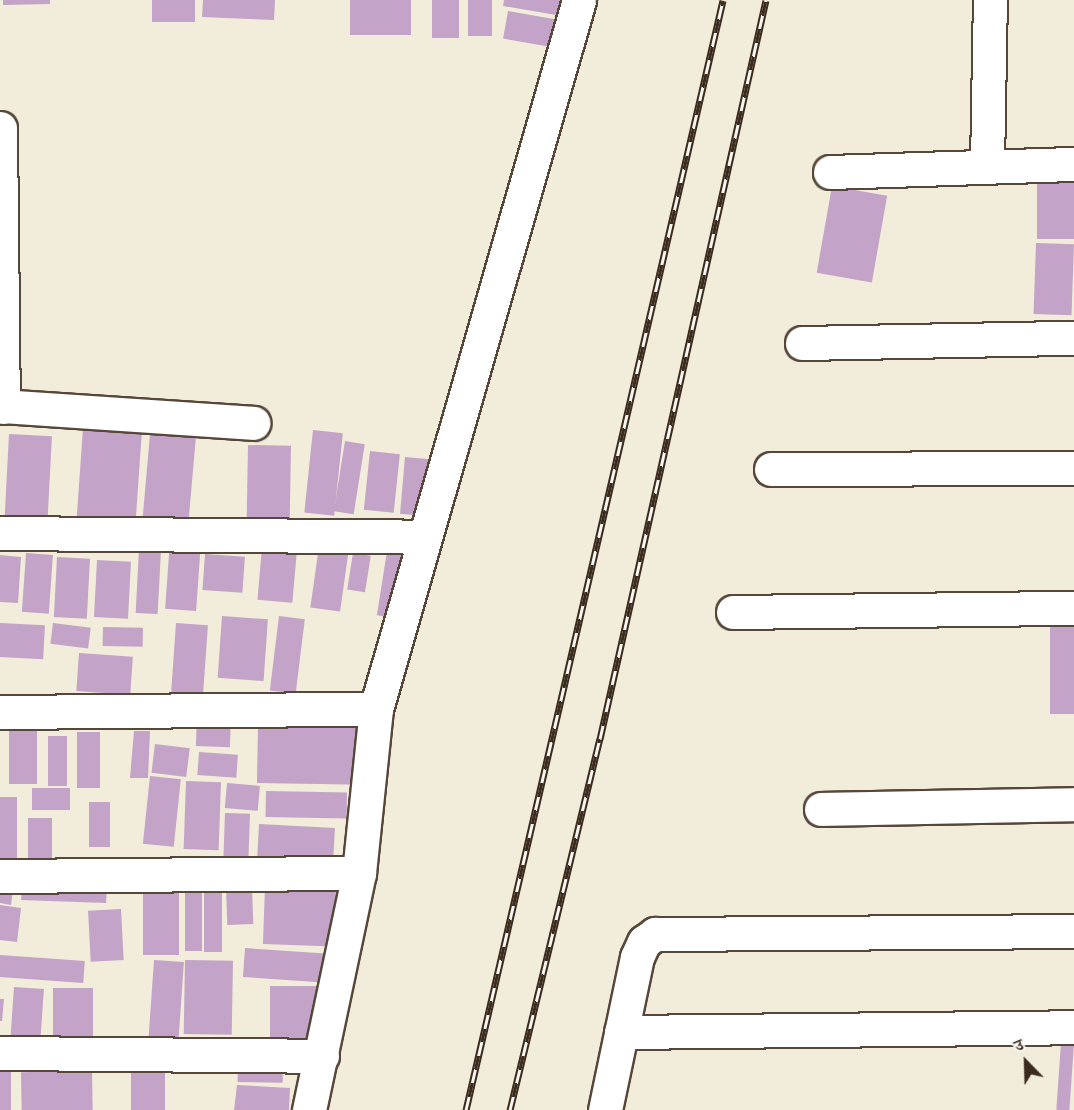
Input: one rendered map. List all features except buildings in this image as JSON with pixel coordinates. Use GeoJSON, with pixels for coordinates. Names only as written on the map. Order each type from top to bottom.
{"type":"FeatureCollection","features":[{"type":"Feature","properties":{"kind":"street"},"geometry":{"type":"LineString","coordinates":[[309,1110],[359,873],[376,709],[579,0]]}},
{"type":"Feature","properties":{"kind":"street"},"geometry":{"type":"LineString","coordinates":[[987,166],[990,0]]}},
{"type":"Feature","properties":{"kind":"street"},"geometry":{"type":"LineString","coordinates":[[0,128],[2,406],[253,423]]}},
{"type":"Feature","properties":{"kind":"street"},"geometry":{"type":"LineString","coordinates":[[830,172],[1074,164]]}},
{"type":"Feature","properties":{"kind":"street"},"geometry":{"type":"LineString","coordinates":[[802,343],[1074,338]]}},
{"type":"Feature","properties":{"kind":"street"},"geometry":{"type":"LineString","coordinates":[[771,470],[1074,468]]}},
{"type":"Feature","properties":{"kind":"street"},"geometry":{"type":"LineString","coordinates":[[0,533],[424,537]]}},
{"type":"Feature","properties":{"kind":"street"},"geometry":{"type":"LineString","coordinates":[[733,612],[1074,608]]}},
{"type":"Feature","properties":{"kind":"street"},"geometry":{"type":"LineString","coordinates":[[0,712],[376,709]]}},
{"type":"Feature","properties":{"kind":"street"},"geometry":{"type":"LineString","coordinates":[[820,809],[1074,804]]}},
{"type":"Feature","properties":{"kind":"street"},"geometry":{"type":"LineString","coordinates":[[0,876],[359,873]]}},
{"type":"Feature","properties":{"kind":"street"},"geometry":{"type":"LineString","coordinates":[[605,1110],[637,957],[644,942],[656,934],[1074,931]]}},
{"type":"Feature","properties":{"kind":"street"},"geometry":{"type":"LineString","coordinates":[[621,1032],[1074,1027]]}},
{"type":"Feature","properties":{"kind":"street"},"geometry":{"type":"LineString","coordinates":[[0,1053],[322,1056]]}},
{"type":"Feature","properties":{"kind":"railway"},"geometry":{"type":"LineString","coordinates":[[466,1110],[723,0]]}},
{"type":"Feature","properties":{"kind":"railway"},"geometry":{"type":"LineString","coordinates":[[510,1110],[600,739],[766,0]]}}]}
